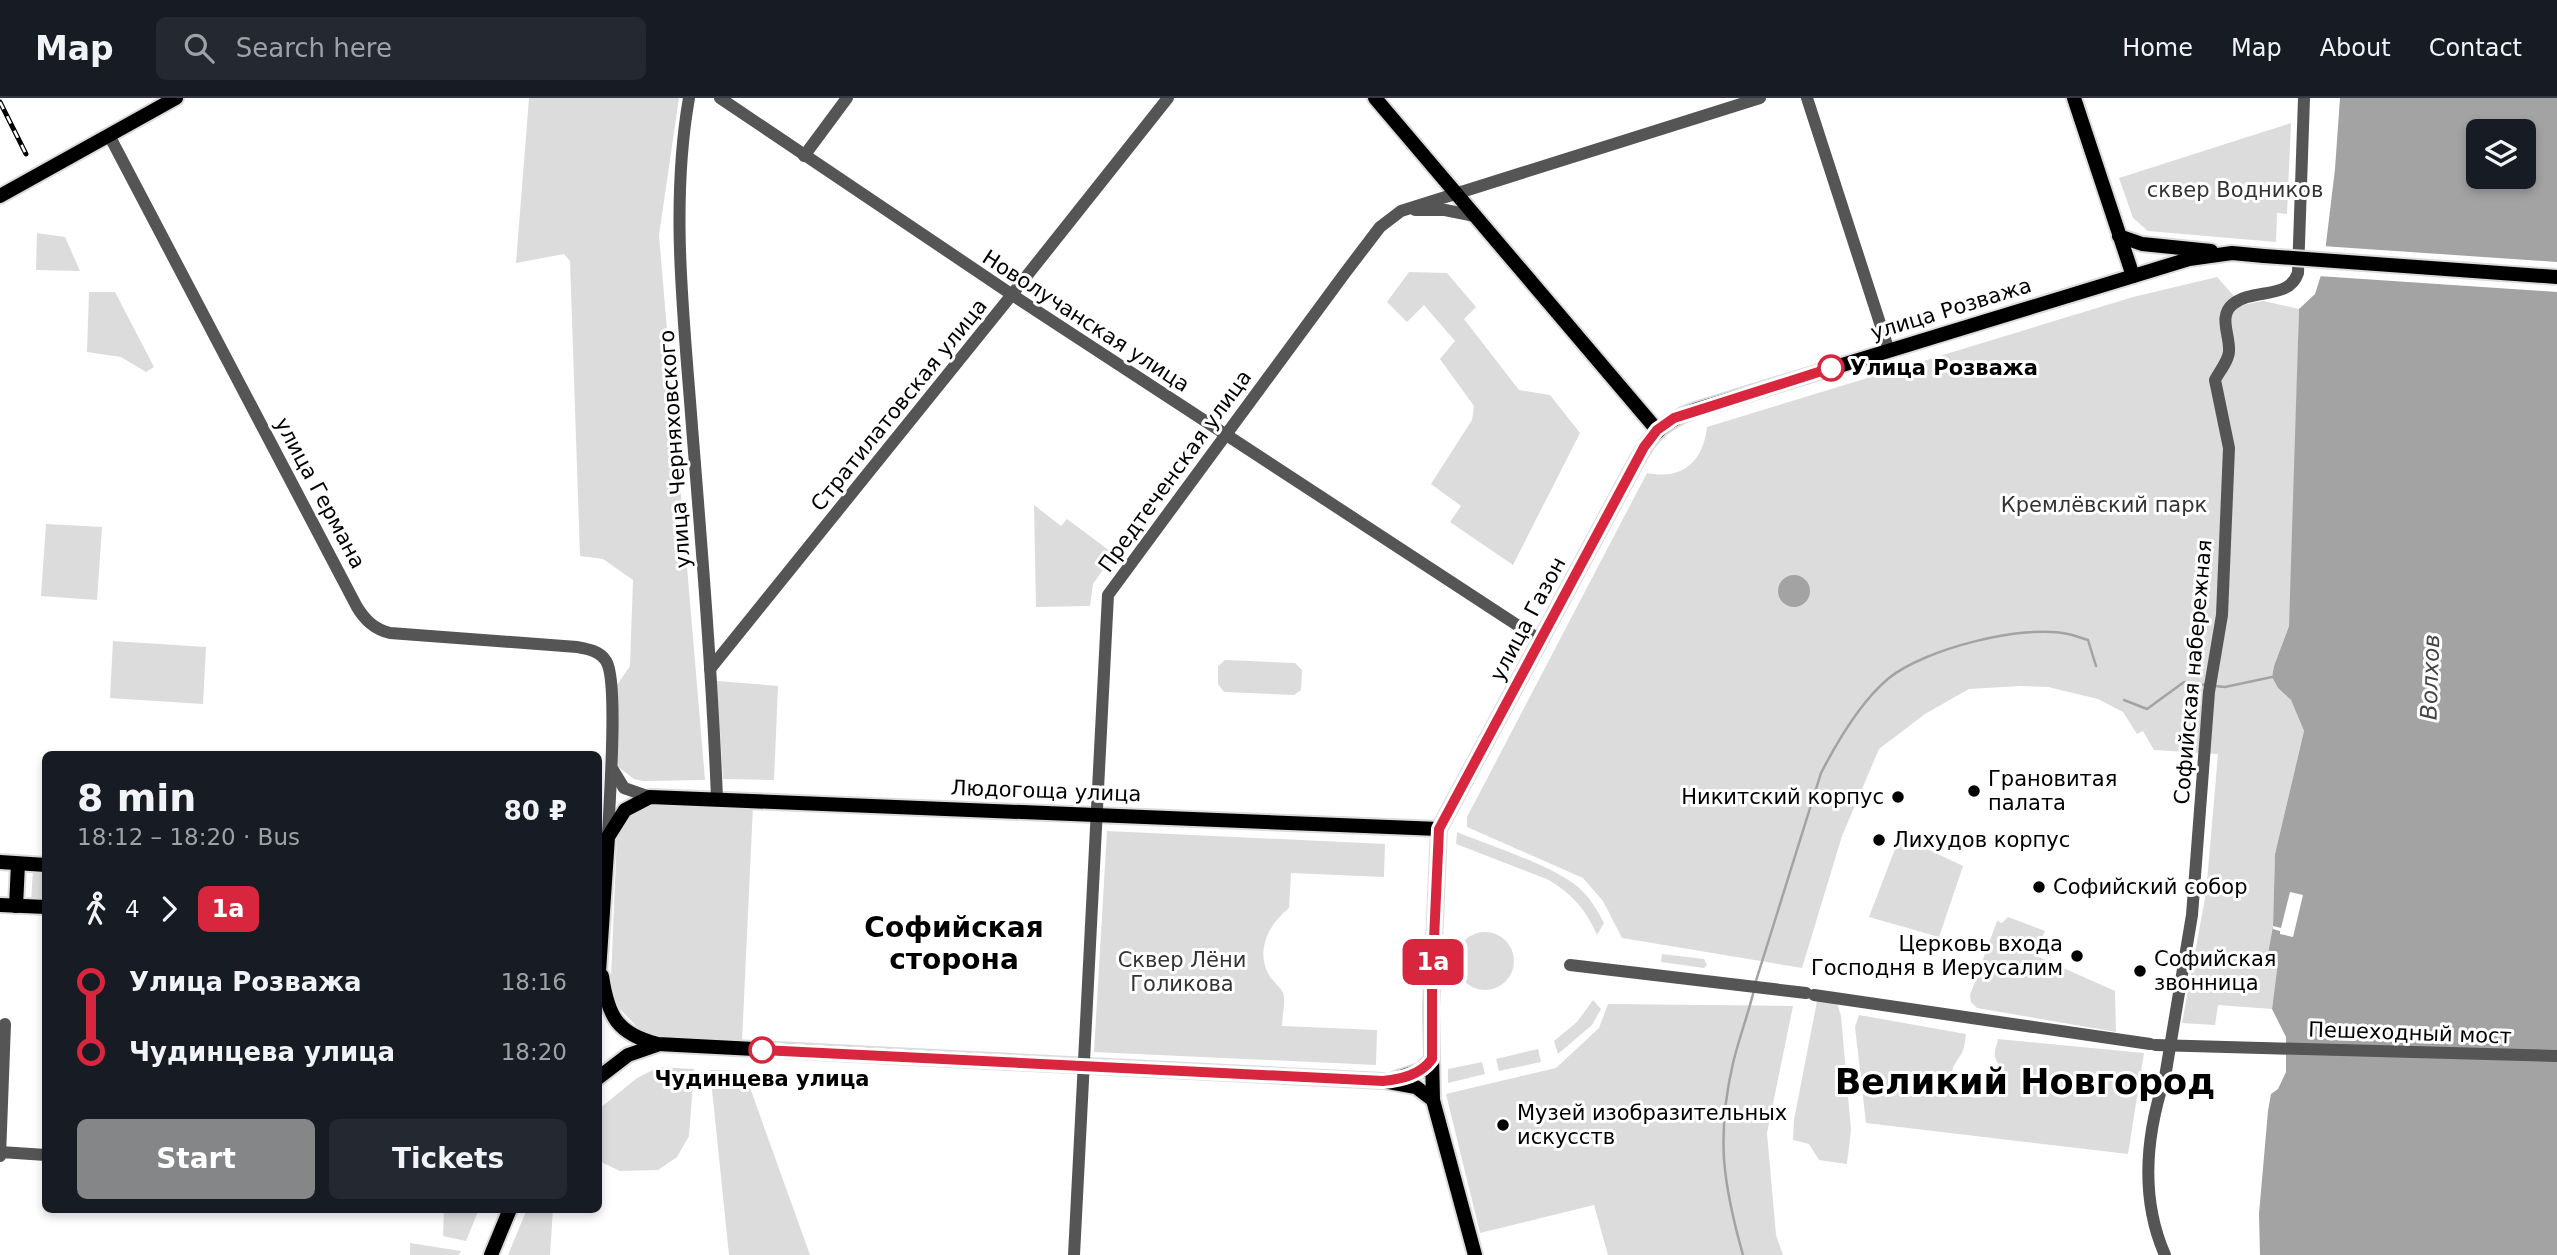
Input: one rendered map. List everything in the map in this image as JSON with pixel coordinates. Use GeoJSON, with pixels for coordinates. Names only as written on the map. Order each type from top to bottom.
{"type":"FeatureCollection","features":[{"type":"Feature","properties":{"kind":"main road"},"geometry":{"type":"LineString","coordinates":[[0,196],[176,98]]}},
{"type":"Feature","properties":{"kind":"main road"},"geometry":{"type":"LineString","coordinates":[[1375,98],[1657,430]]}},
{"type":"Feature","properties":{"kind":"main road"},"geometry":{"type":"LineString","coordinates":[[2074,98],[2133,276]]}},
{"type":"Feature","properties":{"kind":"main road"},"geometry":{"type":"LineString","coordinates":[[2119,236],[2143,244],[2232,253]]}},
{"type":"Feature","properties":{"kind":"main road","name":"улица Розважа"},"geometry":{"type":"LineString","coordinates":[[1657,430],[1674,418],[1695,410],[2189,260],[2232,253],[2557,277]]}},
{"type":"Feature","properties":{"kind":"main road","name":"улица Газон"},"geometry":{"type":"LineString","coordinates":[[1439,829],[1644,447],[1657,430]]}},
{"type":"Feature","properties":{"kind":"main road"},"geometry":{"type":"LineString","coordinates":[[602,888],[608,837],[625,810],[650,797]]}},
{"type":"Feature","properties":{"kind":"main road","name":"Людогоща улица"},"geometry":{"type":"LineString","coordinates":[[650,797],[1439,829]]}},
{"type":"Feature","properties":{"kind":"main road"},"geometry":{"type":"LineString","coordinates":[[1439,829],[1432,984],[1433,1100],[1475,1255]]}},
{"type":"Feature","properties":{"kind":"main road"},"geometry":{"type":"LineString","coordinates":[[0,862],[42,865]]}},
{"type":"Feature","properties":{"kind":"main road"},"geometry":{"type":"LineString","coordinates":[[16,906],[18,864]]}},
{"type":"Feature","properties":{"kind":"main road"},"geometry":{"type":"LineString","coordinates":[[0,905],[42,907]]}},
{"type":"Feature","properties":{"kind":"main road"},"geometry":{"type":"LineString","coordinates":[[602,978],[613,1019],[633,1037],[658,1044],[1383,1081],[1416,1087],[1433,1100]]}},
{"type":"Feature","properties":{"kind":"main road"},"geometry":{"type":"LineString","coordinates":[[602,1075],[628,1055],[658,1044]]}},
{"type":"Feature","properties":{"kind":"main road"},"geometry":{"type":"LineString","coordinates":[[1383,1081],[1416,1073],[1432,1059]]}},
{"type":"Feature","properties":{"kind":"main road"},"geometry":{"type":"LineString","coordinates":[[491,1255],[508,1213]]}},
{"type":"Feature","properties":{"kind":"street","name":"улица Черняховского"},"geometry":{"type":"LineString","coordinates":[[689,98],[678,185],[687,360],[717,799]]}},
{"type":"Feature","properties":{"kind":"street","name":"Новолучанская улица"},"geometry":{"type":"LineString","coordinates":[[720,98],[1012,295],[1540,640]]}},
{"type":"Feature","properties":{"kind":"street"},"geometry":{"type":"LineString","coordinates":[[804,156],[847,98]]}},
{"type":"Feature","properties":{"kind":"street","name":"Стратилатовская улица"},"geometry":{"type":"LineString","coordinates":[[710,669],[1168,98]]}},
{"type":"Feature","properties":{"kind":"street","name":"Предтеченская улица"},"geometry":{"type":"LineString","coordinates":[[1074,1255],[1108,595],[1380,227],[1401,211],[1729,103],[1760,98]]}},
{"type":"Feature","properties":{"kind":"street"},"geometry":{"type":"LineString","coordinates":[[1807,98],[1889,351]]}},
{"type":"Feature","properties":{"kind":"street","name":"Софийская набережная"},"geometry":{"type":"LineString","coordinates":[[2165,1255],[2152,1216],[2148,1167],[2152,1124],[2171,1046],[2192,915],[2209,692],[2222,615],[2229,448],[2215,380],[2230,353],[2227,311],[2240,299],[2259,293],[2282,291],[2295,281],[2298,273],[2304,98]]}},
{"type":"Feature","properties":{"kind":"street","name":"улица Германа"},"geometry":{"type":"LineString","coordinates":[[110,137],[364,618],[378,629],[390,633],[567,645],[596,652],[608,663],[612,684],[608,837]]}},
{"type":"Feature","properties":{"kind":"street"},"geometry":{"type":"LineString","coordinates":[[1401,211],[1445,210],[1475,216]]}},
{"type":"Feature","properties":{"kind":"street","name":"Людогоща улица"},"geometry":{"type":"LineString","coordinates":[[611,766],[624,788],[650,797]]}},
{"type":"Feature","properties":{"kind":"street","name":"Пешеходный мост"},"geometry":{"type":"LineString","coordinates":[[1570,965],[1782,989],[2171,1046],[2557,1056]]}},
{"type":"Feature","properties":{"kind":"street"},"geometry":{"type":"LineString","coordinates":[[5,1024],[0,1154],[42,1154]]}},
{"type":"Feature","properties":{"kind":"green space"},"geometry":{"type":"Polygon","coordinates":[[[529,98],[679,98],[659,235],[705,780],[643,781],[634,779],[617,766],[617,685],[630,666],[633,580],[603,559],[580,556],[570,261],[564,254],[516,263],[529,98]]]}},
{"type":"Feature","properties":{"kind":"green space","name":"сквер Водников"},"geometry":{"type":"Polygon","coordinates":[[[2291,123],[2287,214],[2277,213],[2276,242],[2148,231],[2133,218],[2119,178],[2291,123]]]}},
{"type":"Feature","properties":{"kind":"green space"},"geometry":{"type":"Polygon","coordinates":[[[37,233],[65,237],[80,271],[36,270],[37,233]]]}},
{"type":"Feature","properties":{"kind":"green space"},"geometry":{"type":"Polygon","coordinates":[[[1409,272],[1447,273],[1476,307],[1464,319],[1519,390],[1550,395],[1580,433],[1513,565],[1450,522],[1461,506],[1431,484],[1472,420],[1474,406],[1440,359],[1455,341],[1424,305],[1407,322],[1387,302],[1409,272]]]}},
{"type":"Feature","properties":{"kind":"green space","name":"Кремлёвский парк"},"geometry":{"type":"Polygon","coordinates":[[[2217,277],[2242,305],[2263,301],[2299,309],[2289,626],[2272,677],[2278,688],[2291,700],[2304,731],[2275,854],[2273,926],[2268,952],[2278,962],[2272,1009],[2218,1005],[2215,1025],[2182,1023],[2206,893],[2218,754],[2154,750],[2143,731],[2137,734],[2123,712],[2098,699],[2048,687],[1969,689],[1925,714],[1879,749],[1842,836],[1802,968],[1622,938],[1603,901],[1583,878],[1467,827],[1467,817],[1647,473],[1671,474],[1689,466],[1701,450],[1707,427],[2133,297],[2217,277]]]}},
{"type":"Feature","properties":{"kind":"green space"},"geometry":{"type":"Polygon","coordinates":[[[89,292],[115,292],[154,367],[146,372],[121,357],[87,352],[89,292]]]}},
{"type":"Feature","properties":{"kind":"green space"},"geometry":{"type":"Polygon","coordinates":[[[1034,505],[1061,526],[1067,519],[1114,554],[1093,584],[1090,606],[1036,607],[1034,505]]]}},
{"type":"Feature","properties":{"kind":"green space"},"geometry":{"type":"Polygon","coordinates":[[[46,524],[102,527],[97,600],[41,596],[46,524]]]}},
{"type":"Feature","properties":{"kind":"green space"},"geometry":{"type":"Polygon","coordinates":[[[113,641],[206,647],[203,704],[110,698],[113,641]]]}},
{"type":"Feature","properties":{"kind":"green space"},"geometry":{"type":"Polygon","coordinates":[[[1225,660],[1295,663],[1302,670],[1301,690],[1294,695],[1224,692],[1218,684],[1218,666],[1225,660]]]}},
{"type":"Feature","properties":{"kind":"green space"},"geometry":{"type":"Polygon","coordinates":[[[717,681],[778,686],[774,780],[723,779],[717,681]]]}},
{"type":"Feature","properties":{"kind":"green space"},"geometry":{"type":"Polygon","coordinates":[[[654,802],[753,806],[742,1041],[654,1036],[639,1029],[620,1009],[615,999],[611,978],[617,836],[631,815],[654,802]]]}},
{"type":"Feature","properties":{"kind":"green space","name":"Сквер Лёни Голикова"},"geometry":{"type":"Polygon","coordinates":[[[1107,831],[1385,844],[1384,877],[1291,873],[1289,908],[1270,930],[1263,956],[1269,975],[1284,996],[1282,1026],[1377,1030],[1376,1065],[1094,1052],[1107,831]]]}},
{"type":"Feature","properties":{"kind":"green space"},"geometry":{"type":"Polygon","coordinates":[[[1457,832],[1537,864],[1578,887],[1590,899],[1604,923],[1597,935],[1577,902],[1563,890],[1547,879],[1456,844],[1457,832]]]}},
{"type":"Feature","properties":{"kind":"green space"},"geometry":{"type":"Polygon","coordinates":[[[1900,836],[1963,866],[1939,937],[1869,917],[1900,836]]]}},
{"type":"Feature","properties":{"kind":"green space"},"geometry":{"type":"Polygon","coordinates":[[[33,868],[42,869],[42,904],[31,903],[33,868]]]}},
{"type":"Feature","properties":{"kind":"green space"},"geometry":{"type":"Polygon","coordinates":[[[2008,917],[2045,931],[2034,955],[2115,991],[2116,1032],[1977,1008],[1971,1002],[1970,995],[1997,921],[2002,923],[2008,917]]]}},
{"type":"Feature","properties":{"kind":"green space"},"geometry":{"type":"Polygon","coordinates":[[[1479,932],[1491,932],[1506,940],[1514,955],[1514,967],[1506,982],[1491,990],[1479,990],[1464,982],[1456,967],[1456,955],[1464,940],[1479,932]]]}},
{"type":"Feature","properties":{"kind":"green space"},"geometry":{"type":"Polygon","coordinates":[[[1662,954],[1704,959],[1707,965],[1704,968],[1661,962],[1662,954]]]}},
{"type":"Feature","properties":{"kind":"green space"},"geometry":{"type":"Polygon","coordinates":[[[1593,1000],[1601,1009],[1592,1025],[1558,1054],[1554,1041],[1577,1022],[1593,1000]]]}},
{"type":"Feature","properties":{"kind":"green space"},"geometry":{"type":"Polygon","coordinates":[[[1817,1001],[1837,1003],[1841,1016],[1851,1130],[1847,1164],[1819,1160],[1809,1144],[1793,1140],[1794,1120],[1817,1001]]]}},
{"type":"Feature","properties":{"kind":"green space"},"geometry":{"type":"Polygon","coordinates":[[[1608,1004],[1793,1006],[1767,1133],[1776,1235],[1783,1255],[1608,1255],[1594,1205],[1480,1233],[1446,1094],[1556,1068],[1599,1028],[1608,1004]]]}},
{"type":"Feature","properties":{"kind":"green space"},"geometry":{"type":"Polygon","coordinates":[[[1859,1015],[1966,1034],[1964,1048],[1953,1067],[1952,1075],[1959,1090],[1973,1097],[1989,1095],[2000,1082],[2001,1071],[1995,1054],[1998,1039],[2144,1053],[2128,1154],[1866,1123],[1855,1027],[1859,1015]]]}},
{"type":"Feature","properties":{"kind":"green space"},"geometry":{"type":"Polygon","coordinates":[[[1538,1049],[1541,1062],[1499,1071],[1496,1059],[1538,1049]]]}},
{"type":"Feature","properties":{"kind":"green space"},"geometry":{"type":"Polygon","coordinates":[[[1482,1062],[1485,1074],[1448,1083],[1448,1069],[1482,1062]]]}},
{"type":"Feature","properties":{"kind":"green space"},"geometry":{"type":"Polygon","coordinates":[[[659,1067],[694,1069],[689,1136],[677,1157],[658,1170],[620,1171],[602,1162],[602,1107],[637,1078],[659,1067]]]}},
{"type":"Feature","properties":{"kind":"green space"},"geometry":{"type":"Polygon","coordinates":[[[710,1070],[744,1071],[810,1255],[729,1255],[710,1070]]]}},
{"type":"Feature","properties":{"kind":"green space"},"geometry":{"type":"Polygon","coordinates":[[[444,1213],[477,1213],[466,1241],[443,1236],[444,1213]]]}},
{"type":"Feature","properties":{"kind":"green space"},"geometry":{"type":"Polygon","coordinates":[[[525,1213],[553,1213],[550,1255],[508,1255],[525,1213]]]}},
{"type":"Feature","properties":{"kind":"green space"},"geometry":{"type":"Polygon","coordinates":[[[410,1243],[461,1251],[459,1255],[410,1255],[410,1243]]]}},
{"type":"Feature","properties":{"kind":"water","name":"Волхов"},"geometry":{"type":"Polygon","coordinates":[[[2340,98],[2557,98],[2557,1255],[2260,1255],[2259,1214],[2268,1111],[2271,1094],[2278,1089],[2286,1072],[2286,1037],[2272,1009],[2278,962],[2268,953],[2273,926],[2275,854],[2304,731],[2291,700],[2278,688],[2272,677],[2289,626],[2299,309],[2315,294],[2323,269],[2340,98]]]}},
{"type":"Feature","properties":{"kind":"water"},"geometry":{"type":"Polygon","coordinates":[[[1794,575],[1805,580],[1810,591],[1805,602],[1794,607],[1783,602],[1778,591],[1783,580],[1794,575]]]}},
{"type":"Feature","properties":{"kind":"pier"},"geometry":{"type":"Polygon","coordinates":[[[2322,246],[2557,262],[2557,292],[2318,276],[2322,246]]]}},
{"type":"Feature","properties":{"kind":"pier"},"geometry":{"type":"Polygon","coordinates":[[[2290,892],[2303,895],[2293,937],[2273,929],[2273,926],[2281,928],[2290,892]]]}},
{"type":"Feature","properties":{"kind":"waterway"},"geometry":{"type":"LineString","coordinates":[[1755,984],[1821,773],[1850,722],[1879,687],[1905,667],[1926,657],[1975,641],[2026,633],[2068,634],[2088,640],[2096,666]]}},
{"type":"Feature","properties":{"kind":"waterway"},"geometry":{"type":"LineString","coordinates":[[2215,686],[2225,687],[2272,677]]}},
{"type":"Feature","properties":{"kind":"waterway"},"geometry":{"type":"LineString","coordinates":[[2124,700],[2147,709],[2184,682],[2205,685]]}},
{"type":"Feature","properties":{"kind":"waterway"},"geometry":{"type":"LineString","coordinates":[[1743,1255],[1727,1183],[1723,1138],[1733,1063],[1754,990]]}},
{"type":"Feature","properties":{"kind":"railway"},"geometry":{"type":"LineString","coordinates":[[0,102],[26,154]]}},
{"type":"Feature","properties":{"kind":"bus line","name":"1a"},"geometry":{"type":"LineString","coordinates":[[762,1050],[1383,1081],[1408,1077],[1422,1070],[1432,1059],[1431,1009],[1439,829],[1644,447],[1657,430],[1674,418],[1831,368]]}},
{"type":"Feature","properties":{"kind":"place","name":"Улица Розважа"},"geometry":{"type":"Point","coordinates":[1831,368]}},
{"type":"Feature","properties":{"kind":"place","name":"Грановитая палата"},"geometry":{"type":"Point","coordinates":[1974,791]}},
{"type":"Feature","properties":{"kind":"place","name":"Никитский корпус"},"geometry":{"type":"Point","coordinates":[1898,797]}},
{"type":"Feature","properties":{"kind":"place","name":"Лихудов корпус"},"geometry":{"type":"Point","coordinates":[1879,840]}},
{"type":"Feature","properties":{"kind":"place","name":"Софийский собор"},"geometry":{"type":"Point","coordinates":[2039,887]}},
{"type":"Feature","properties":{"kind":"place","name":"Церковь входа Господня в Иерусалим"},"geometry":{"type":"Point","coordinates":[2077,956]}},
{"type":"Feature","properties":{"kind":"place","name":"Софийская звонница"},"geometry":{"type":"Point","coordinates":[2140,971]}},
{"type":"Feature","properties":{"kind":"place","name":"Чудинцева улица"},"geometry":{"type":"Point","coordinates":[762,1050]}},
{"type":"Feature","properties":{"kind":"place","name":"Музей изобразительных искусств"},"geometry":{"type":"Point","coordinates":[1503,1125]}},
{"type":"Feature","properties":{"kind":"district","name":"Софийская сторона"},"geometry":{"type":"Point","coordinates":[954,943]}},
{"type":"Feature","properties":{"kind":"district","name":"Великий Новгород"},"geometry":{"type":"Point","coordinates":[2025,1082]}}]}
